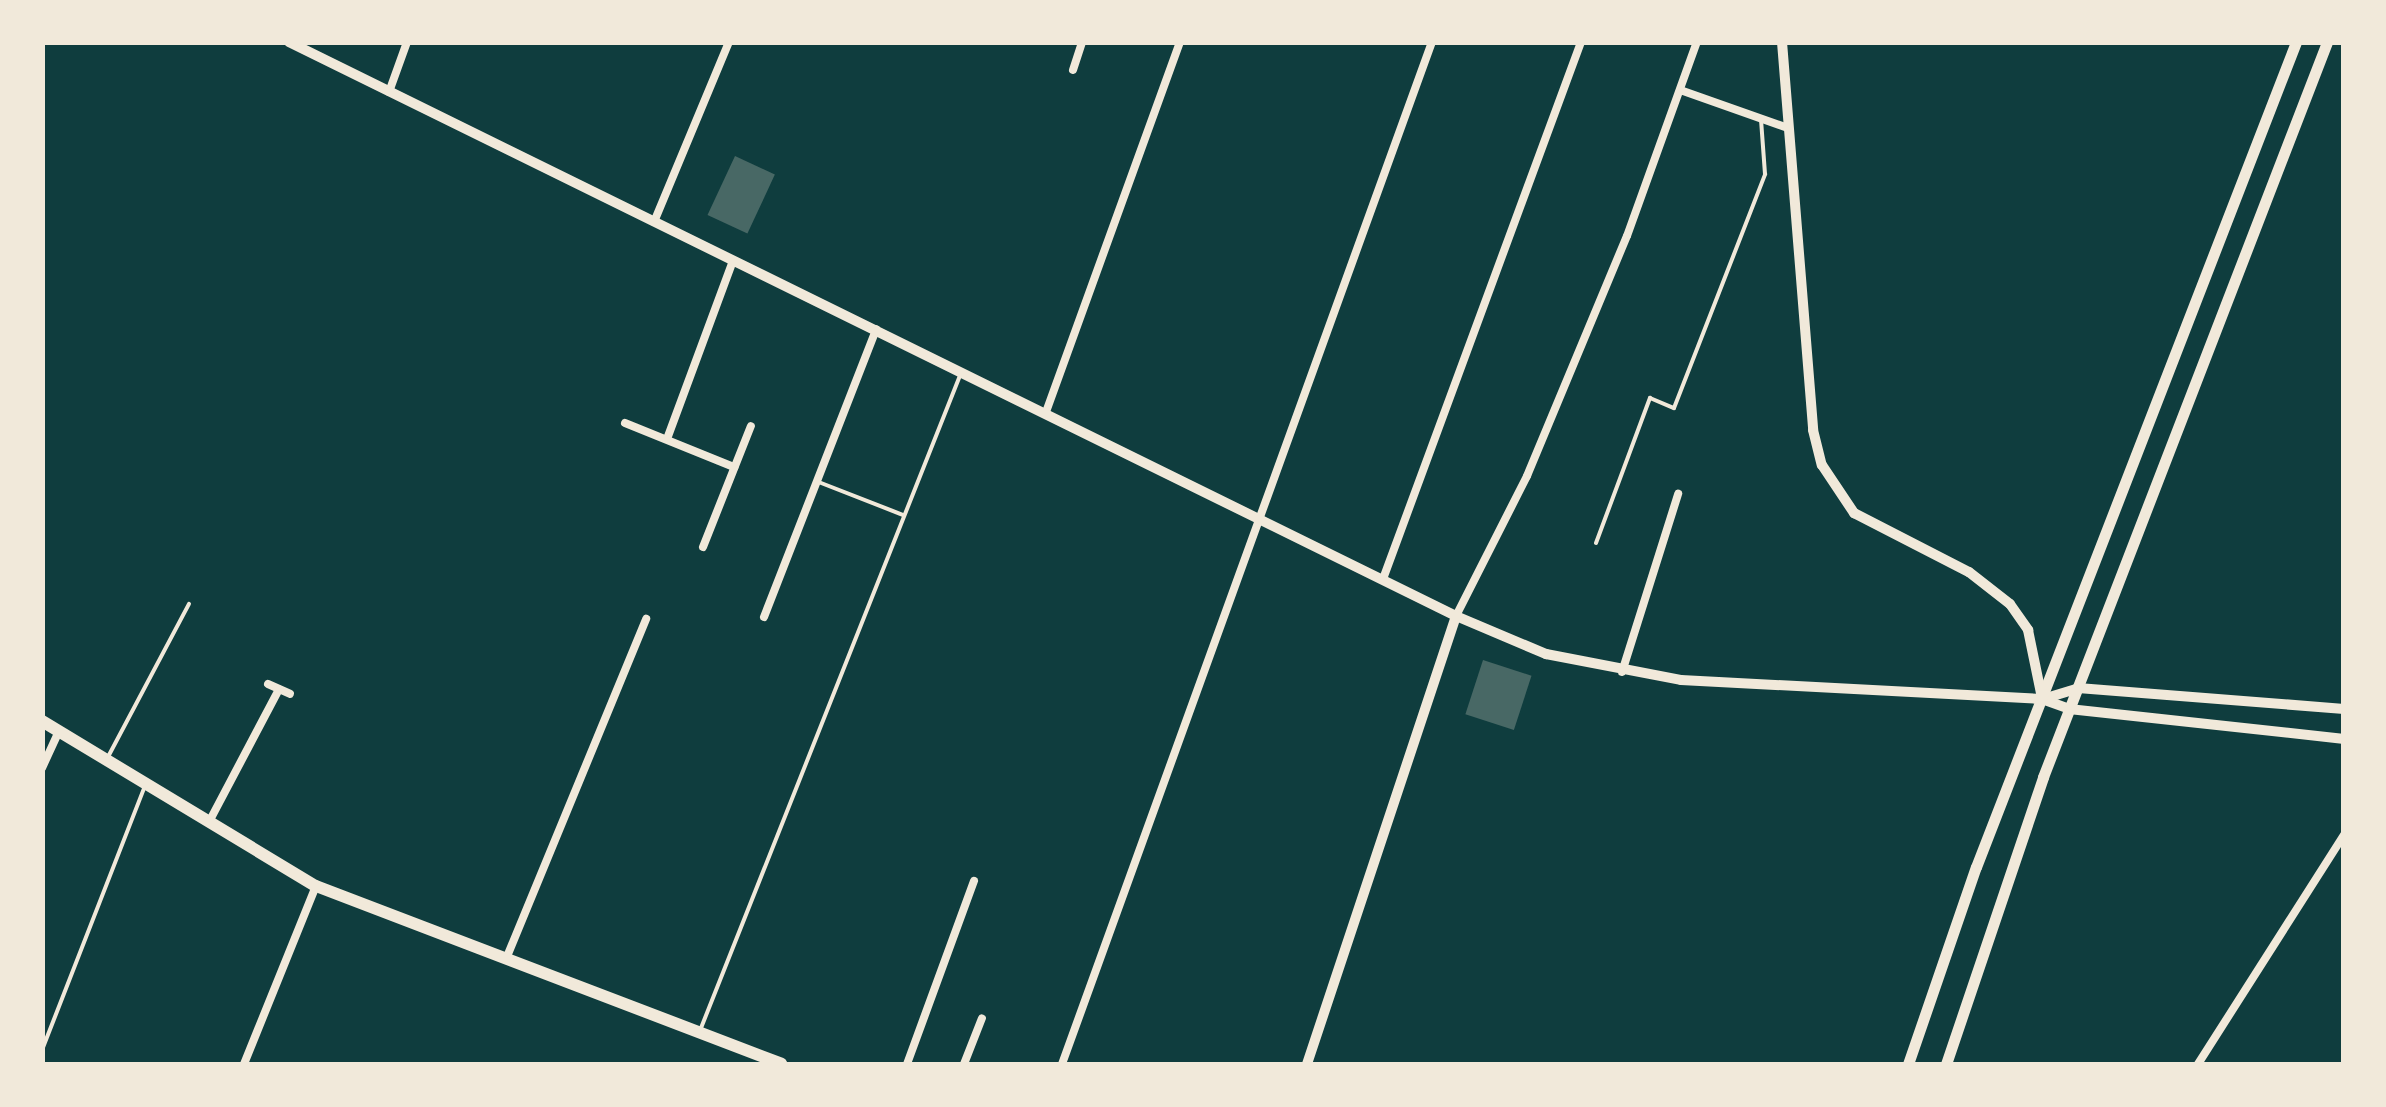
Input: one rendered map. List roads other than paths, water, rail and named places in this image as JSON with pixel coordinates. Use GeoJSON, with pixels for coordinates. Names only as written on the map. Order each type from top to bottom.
{"type":"FeatureCollection","features":[{"type":"Feature","properties":{"kind":"main road"},"geometry":{"type":"LineString","coordinates":[[1908,1064],[2042,699],[2296,42]]}},
{"type":"Feature","properties":{"kind":"main road"},"geometry":{"type":"LineString","coordinates":[[1946,1064],[2069,709],[2327,42]]}},
{"type":"Feature","properties":{"kind":"main road"},"geometry":{"type":"LineString","coordinates":[[42,721],[316,886],[781,1064]]}},
{"type":"Feature","properties":{"kind":"street"},"geometry":{"type":"LineString","coordinates":[[289,42],[1456,616],[1546,654],[1622,672],[2042,699],[2069,709],[2344,739]]}},
{"type":"Feature","properties":{"kind":"street"},"geometry":{"type":"LineString","coordinates":[[388,92],[407,42]]}},
{"type":"Feature","properties":{"kind":"street"},"geometry":{"type":"LineString","coordinates":[[654,222],[729,42]]}},
{"type":"Feature","properties":{"kind":"street"},"geometry":{"type":"LineString","coordinates":[[1073,70],[1082,42]]}},
{"type":"Feature","properties":{"kind":"street"},"geometry":{"type":"LineString","coordinates":[[1046,412],[1180,42]]}},
{"type":"Feature","properties":{"kind":"street"},"geometry":{"type":"LineString","coordinates":[[1062,1064],[1432,42]]}},
{"type":"Feature","properties":{"kind":"street"},"geometry":{"type":"LineString","coordinates":[[1383,580],[1581,42]]}},
{"type":"Feature","properties":{"kind":"street"},"geometry":{"type":"LineString","coordinates":[[1307,1064],[1456,616],[1528,476],[1682,91],[1697,42]]}},
{"type":"Feature","properties":{"kind":"street"},"geometry":{"type":"LineString","coordinates":[[1782,42],[1812,430],[1822,465],[1854,513],[1969,572],[2010,604],[2033,645],[2042,699]]}},
{"type":"Feature","properties":{"kind":"street"},"geometry":{"type":"LineString","coordinates":[[1682,91],[1788,128]]}},
{"type":"Feature","properties":{"kind":"street"},"geometry":{"type":"LineString","coordinates":[[667,439],[733,261]]}},
{"type":"Feature","properties":{"kind":"street"},"geometry":{"type":"LineString","coordinates":[[764,617],[876,329]]}},
{"type":"Feature","properties":{"kind":"street"},"geometry":{"type":"LineString","coordinates":[[625,423],[734,468]]}},
{"type":"Feature","properties":{"kind":"street"},"geometry":{"type":"LineString","coordinates":[[703,547],[751,426]]}},
{"type":"Feature","properties":{"kind":"street"},"geometry":{"type":"LineString","coordinates":[[1622,672],[1678,494]]}},
{"type":"Feature","properties":{"kind":"street"},"geometry":{"type":"LineString","coordinates":[[506,959],[646,619]]}},
{"type":"Feature","properties":{"kind":"street"},"geometry":{"type":"LineString","coordinates":[[268,684],[290,694]]}},
{"type":"Feature","properties":{"kind":"street"},"geometry":{"type":"LineString","coordinates":[[209,822],[279,688]]}},
{"type":"Feature","properties":{"kind":"street"},"geometry":{"type":"LineString","coordinates":[[2042,699],[2078,688],[2344,709]]}},
{"type":"Feature","properties":{"kind":"street"},"geometry":{"type":"LineString","coordinates":[[42,768],[59,731]]}},
{"type":"Feature","properties":{"kind":"street"},"geometry":{"type":"LineString","coordinates":[[2198,1064],[2344,835]]}},
{"type":"Feature","properties":{"kind":"street"},"geometry":{"type":"LineString","coordinates":[[907,1064],[974,881]]}},
{"type":"Feature","properties":{"kind":"street"},"geometry":{"type":"LineString","coordinates":[[244,1064],[316,886]]}},
{"type":"Feature","properties":{"kind":"street"},"geometry":{"type":"LineString","coordinates":[[964,1064],[982,1018]]}},
{"type":"Feature","properties":{"kind":"lane"},"geometry":{"type":"LineString","coordinates":[[1596,542],[1650,398],[1674,408],[1764,174],[1761,119]]}},
{"type":"Feature","properties":{"kind":"lane"},"geometry":{"type":"LineString","coordinates":[[699,1033],[962,370]]}},
{"type":"Feature","properties":{"kind":"lane"},"geometry":{"type":"LineString","coordinates":[[816,480],[903,515]]}},
{"type":"Feature","properties":{"kind":"lane"},"geometry":{"type":"LineString","coordinates":[[106,760],[188,604]]}},
{"type":"Feature","properties":{"kind":"lane"},"geometry":{"type":"LineString","coordinates":[[42,1050],[146,783]]}}]}
